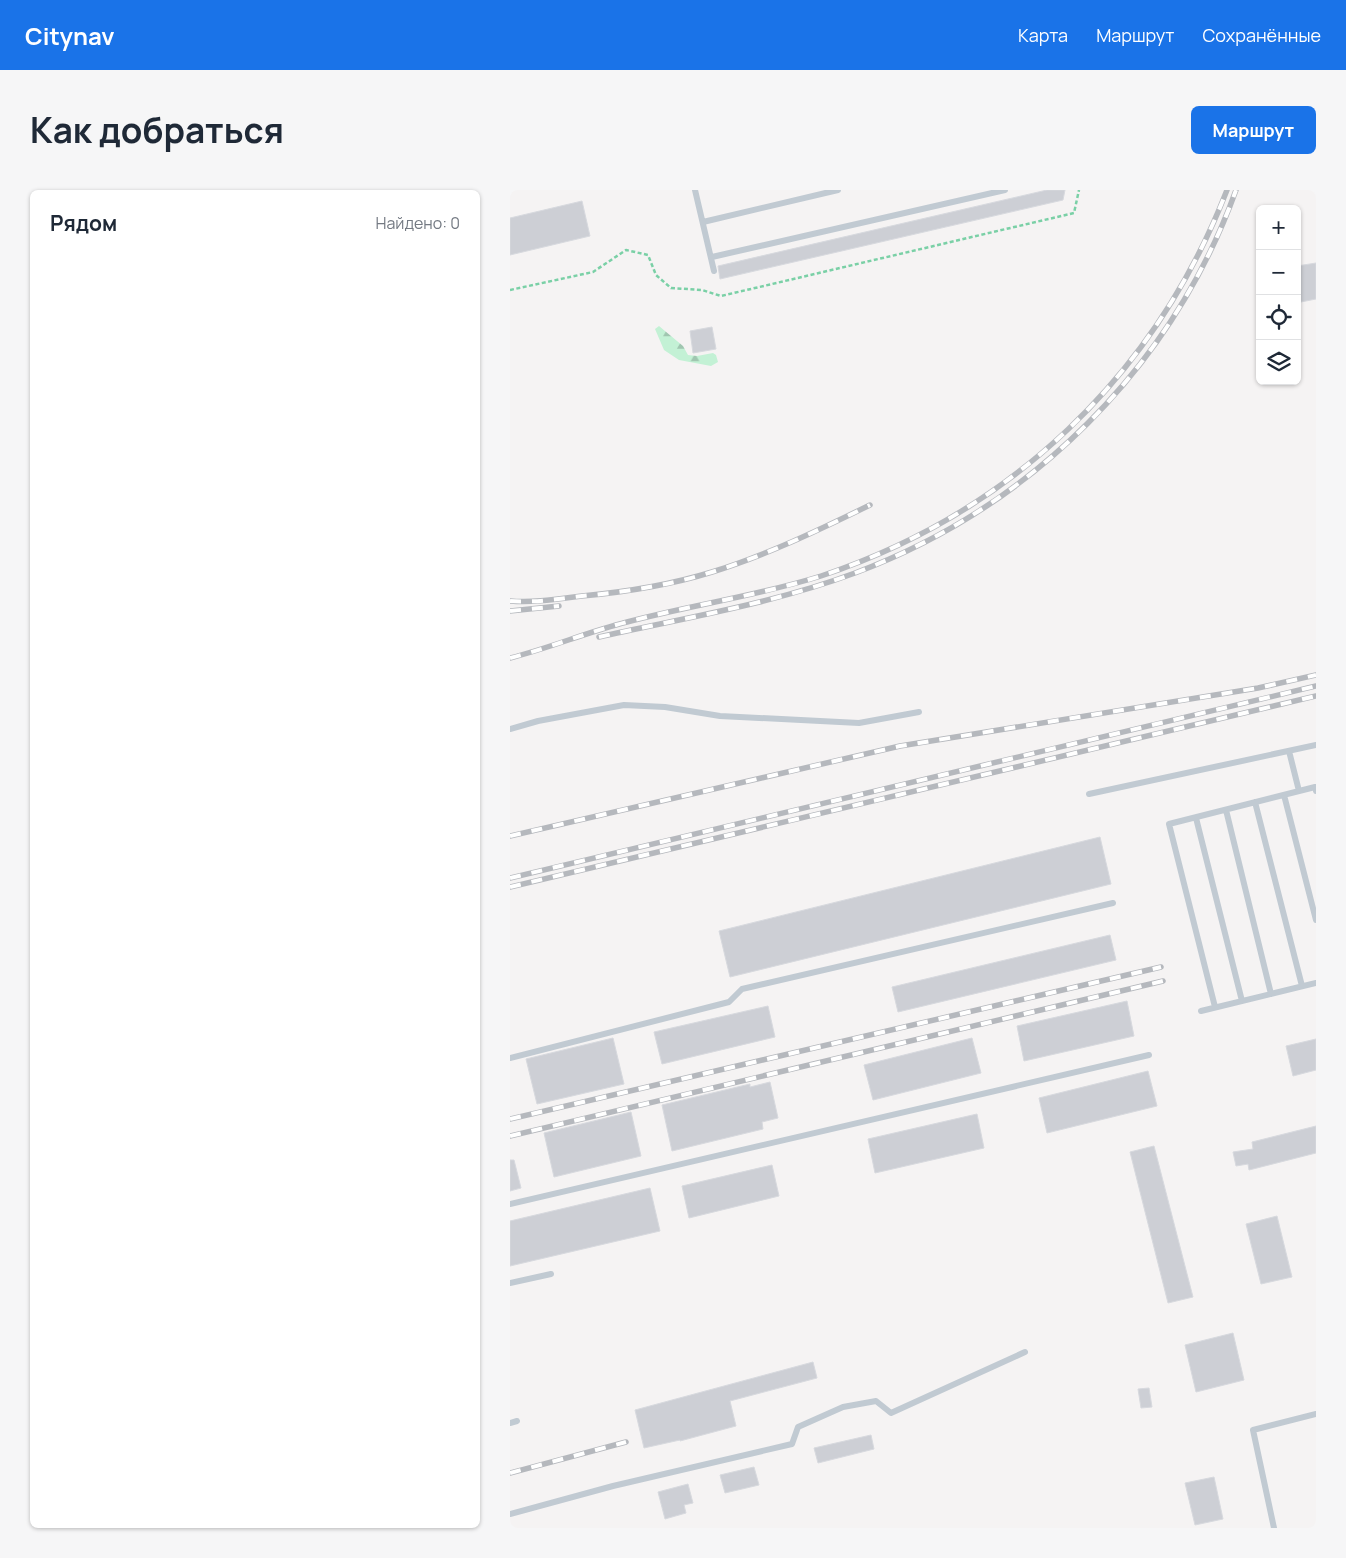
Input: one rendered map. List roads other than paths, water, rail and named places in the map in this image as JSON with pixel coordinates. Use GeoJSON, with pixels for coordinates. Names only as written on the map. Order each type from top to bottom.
{"type":"FeatureCollection","features":[{"type":"Feature","properties":{"kind":"lane"},"geometry":{"type":"LineString","coordinates":[[695,190],[714,271]]}},
{"type":"Feature","properties":{"kind":"lane"},"geometry":{"type":"LineString","coordinates":[[703,222],[838,190]]}},
{"type":"Feature","properties":{"kind":"lane"},"geometry":{"type":"LineString","coordinates":[[712,258],[1004,190]]}},
{"type":"Feature","properties":{"kind":"lane"},"geometry":{"type":"LineString","coordinates":[[510,729],[624,705],[665,707],[720,716],[859,723],[919,712]]}},
{"type":"Feature","properties":{"kind":"lane"},"geometry":{"type":"LineString","coordinates":[[1089,794],[1316,745]]}},
{"type":"Feature","properties":{"kind":"lane"},"geometry":{"type":"LineString","coordinates":[[1288,751],[1299,791]]}},
{"type":"Feature","properties":{"kind":"lane"},"geometry":{"type":"LineString","coordinates":[[1215,1008],[1169,824],[1315,787],[1316,791]]}},
{"type":"Feature","properties":{"kind":"lane"},"geometry":{"type":"LineString","coordinates":[[1284,795],[1316,920]]}},
{"type":"Feature","properties":{"kind":"lane"},"geometry":{"type":"LineString","coordinates":[[1255,802],[1302,986]]}},
{"type":"Feature","properties":{"kind":"lane"},"geometry":{"type":"LineString","coordinates":[[1226,810],[1272,994]]}},
{"type":"Feature","properties":{"kind":"lane"},"geometry":{"type":"LineString","coordinates":[[1196,818],[1242,1001]]}},
{"type":"Feature","properties":{"kind":"lane"},"geometry":{"type":"LineString","coordinates":[[510,1058],[730,1002],[742,989],[1113,903]]}},
{"type":"Feature","properties":{"kind":"lane"},"geometry":{"type":"LineString","coordinates":[[1200,1011],[1316,983]]}},
{"type":"Feature","properties":{"kind":"lane"},"geometry":{"type":"LineString","coordinates":[[510,1204],[1149,1055]]}},
{"type":"Feature","properties":{"kind":"lane"},"geometry":{"type":"LineString","coordinates":[[510,1283],[551,1274]]}},
{"type":"Feature","properties":{"kind":"lane"},"geometry":{"type":"LineString","coordinates":[[510,1514],[613,1486],[792,1444],[798,1428],[843,1407],[876,1400],[891,1413],[1025,1352]]}},
{"type":"Feature","properties":{"kind":"lane"},"geometry":{"type":"LineString","coordinates":[[1274,1528],[1253,1430],[1316,1414]]}},
{"type":"Feature","properties":{"kind":"lane"},"geometry":{"type":"LineString","coordinates":[[510,1423],[517,1421]]}},
{"type":"Feature","properties":{"kind":"railway"},"geometry":{"type":"LineString","coordinates":[[510,658],[627,622],[773,589],[821,576],[890,549],[954,515],[1014,475],[1068,429],[1117,377],[1160,320],[1197,257],[1227,190]]}},
{"type":"Feature","properties":{"kind":"railway"},"geometry":{"type":"LineString","coordinates":[[599,637],[760,602],[824,584],[855,573],[919,545],[980,510],[1036,470],[1088,423],[1134,372],[1174,316],[1208,255],[1236,190]]}},
{"type":"Feature","properties":{"kind":"railway"},"geometry":{"type":"LineString","coordinates":[[510,601],[546,600],[615,592],[696,577],[773,550],[870,505]]}},
{"type":"Feature","properties":{"kind":"railway"},"geometry":{"type":"LineString","coordinates":[[510,611],[559,606]]}},
{"type":"Feature","properties":{"kind":"railway"},"geometry":{"type":"LineString","coordinates":[[510,836],[900,746],[1258,688],[1316,675]]}},
{"type":"Feature","properties":{"kind":"railway"},"geometry":{"type":"LineString","coordinates":[[510,878],[1316,686]]}},
{"type":"Feature","properties":{"kind":"railway"},"geometry":{"type":"LineString","coordinates":[[510,887],[1316,696]]}},
{"type":"Feature","properties":{"kind":"railway"},"geometry":{"type":"LineString","coordinates":[[510,1119],[1161,967]]}},
{"type":"Feature","properties":{"kind":"railway"},"geometry":{"type":"LineString","coordinates":[[510,1136],[1163,981]]}},
{"type":"Feature","properties":{"kind":"railway"},"geometry":{"type":"LineString","coordinates":[[510,1473],[626,1442]]}}]}
